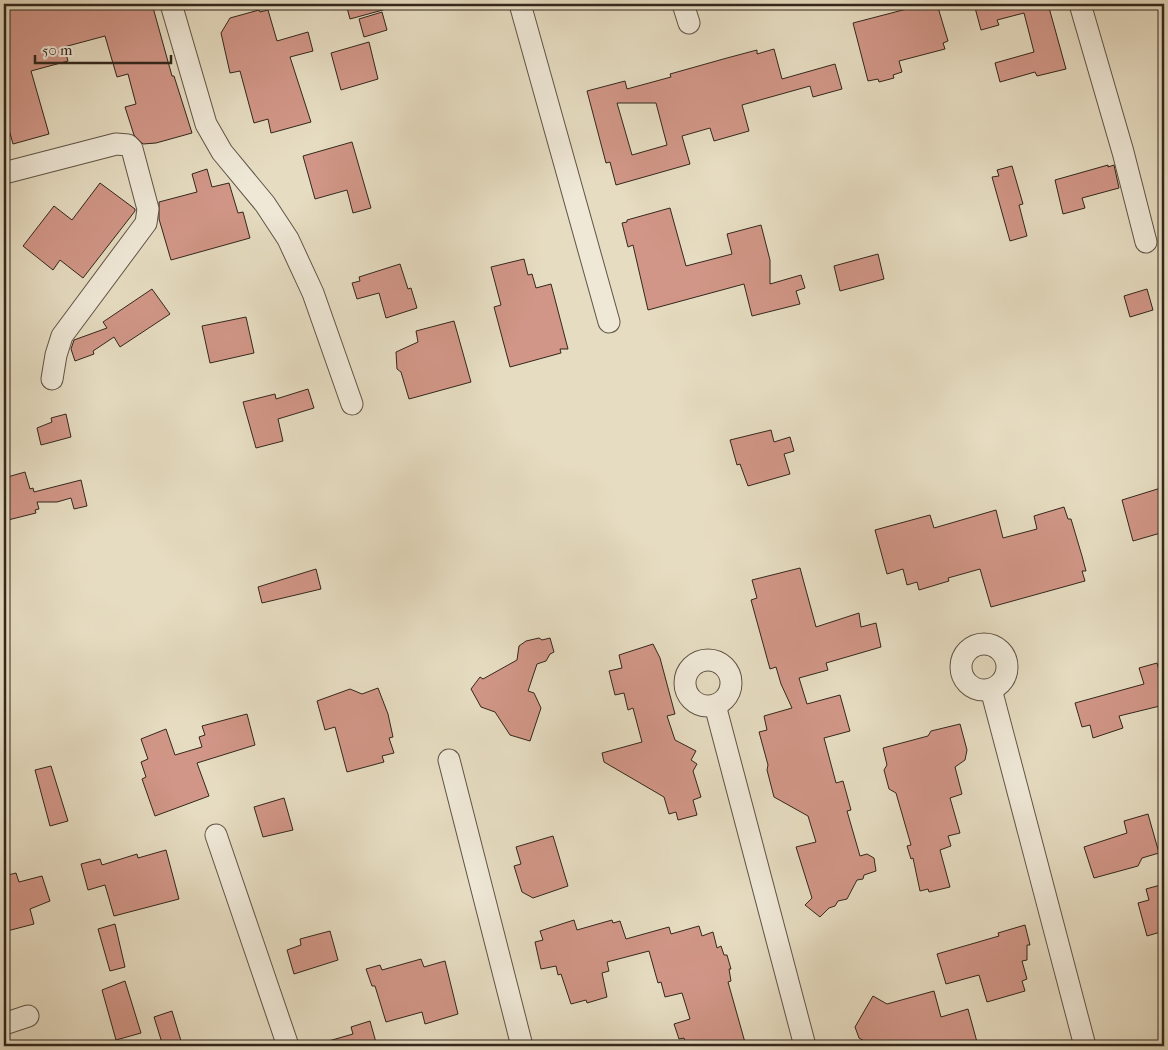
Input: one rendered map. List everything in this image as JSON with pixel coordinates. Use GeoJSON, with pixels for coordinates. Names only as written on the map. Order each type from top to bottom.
{"type":"FeatureCollection","features":[{"type":"Feature","properties":{"kind":"street"},"geometry":{"type":"LineString","coordinates":[[171,4],[206,124],[222,152],[265,204],[288,239],[313,293],[352,404]]}},
{"type":"Feature","properties":{"kind":"street"},"geometry":{"type":"LineString","coordinates":[[520,4],[609,322]]}},
{"type":"Feature","properties":{"kind":"street"},"geometry":{"type":"LineString","coordinates":[[1080,4],[1123,152],[1146,242]]}},
{"type":"Feature","properties":{"kind":"street"},"geometry":{"type":"LineString","coordinates":[[5,168],[116,144],[128,145],[132,149],[148,209],[146,223],[62,336],[56,355],[52,380]]}},
{"type":"Feature","properties":{"kind":"street"},"geometry":{"type":"LineString","coordinates":[[991,689],[1085,1046]]}},
{"type":"Feature","properties":{"kind":"street"},"geometry":{"type":"LineString","coordinates":[[715,705],[805,1046]]}},
{"type":"Feature","properties":{"kind":"street"},"geometry":{"type":"LineString","coordinates":[[449,760],[522,1046]]}},
{"type":"Feature","properties":{"kind":"street"},"geometry":{"type":"LineString","coordinates":[[216,835],[288,1046]]}},
{"type":"Feature","properties":{"kind":"street"},"geometry":{"type":"LineString","coordinates":[[4,1024],[28,1016]]}},
{"type":"Feature","properties":{"kind":"building"},"geometry":{"type":"Polygon","coordinates":[[[11,4],[152,4],[172,76],[174,76],[192,133],[156,143],[143,144],[134,135],[125,107],[136,104],[128,74],[117,77],[105,36],[64,47],[68,61],[31,71],[49,134],[13,144],[4,112],[4,90],[9,88],[4,71],[4,6],[11,4]]]}},
{"type":"Feature","properties":{"kind":"building"},"geometry":{"type":"Polygon","coordinates":[[[346,4],[389,4],[390,8],[350,19],[346,4]]]}},
{"type":"Feature","properties":{"kind":"building"},"geometry":{"type":"Polygon","coordinates":[[[926,4],[937,4],[948,41],[943,43],[945,49],[899,61],[902,72],[893,75],[894,78],[879,82],[878,79],[868,81],[853,23],[926,4]]]}},
{"type":"Feature","properties":{"kind":"building"},"geometry":{"type":"Polygon","coordinates":[[[974,4],[1048,4],[1066,69],[1037,76],[1035,72],[1000,82],[995,63],[1034,52],[1024,13],[997,20],[999,25],[981,30],[974,4]]]}},
{"type":"Feature","properties":{"kind":"building"},"geometry":{"type":"Polygon","coordinates":[[[259,10],[260,12],[268,10],[277,41],[308,32],[313,51],[290,57],[311,122],[271,133],[268,119],[254,123],[240,71],[230,73],[221,33],[230,18],[259,10]]]}},
{"type":"Feature","properties":{"kind":"building"},"geometry":{"type":"Polygon","coordinates":[[[382,12],[387,30],[364,37],[359,19],[382,12]]]}},
{"type":"Feature","properties":{"kind":"building"},"geometry":{"type":"Polygon","coordinates":[[[369,42],[378,79],[341,90],[331,53],[369,42]]]}},
{"type":"Feature","properties":{"kind":"building"},"geometry":{"type":"Polygon","coordinates":[[[774,49],[782,79],[835,64],[842,89],[813,97],[810,86],[742,105],[749,131],[714,141],[710,128],[682,136],[690,164],[616,185],[610,162],[606,163],[587,91],[625,81],[627,89],[671,77],[670,74],[757,50],[757,54],[774,49]],[[617,103],[632,155],[667,145],[656,103],[617,103]]]}},
{"type":"Feature","properties":{"kind":"building"},"geometry":{"type":"Polygon","coordinates":[[[352,142],[371,208],[353,213],[347,190],[315,199],[303,156],[352,142]]]}},
{"type":"Feature","properties":{"kind":"building"},"geometry":{"type":"Polygon","coordinates":[[[1108,165],[1108,167],[1114,165],[1119,188],[1082,198],[1085,208],[1063,214],[1055,180],[1108,165]]]}},
{"type":"Feature","properties":{"kind":"building"},"geometry":{"type":"Polygon","coordinates":[[[1012,166],[1023,204],[1019,205],[1027,236],[1010,241],[992,177],[999,176],[997,170],[1012,166]]]}},
{"type":"Feature","properties":{"kind":"building"},"geometry":{"type":"Polygon","coordinates":[[[207,169],[212,187],[229,183],[238,213],[243,212],[250,238],[171,260],[159,219],[159,202],[197,192],[192,174],[207,169]]]}},
{"type":"Feature","properties":{"kind":"building"},"geometry":{"type":"Polygon","coordinates":[[[100,183],[135,209],[135,211],[83,278],[60,260],[53,270],[23,246],[54,206],[72,220],[100,183]]]}},
{"type":"Feature","properties":{"kind":"building"},"geometry":{"type":"Polygon","coordinates":[[[670,208],[686,266],[732,254],[727,234],[761,225],[770,260],[770,284],[801,275],[805,288],[796,291],[800,304],[752,316],[744,284],[648,310],[633,245],[628,247],[622,223],[670,208]]]}},
{"type":"Feature","properties":{"kind":"building"},"geometry":{"type":"Polygon","coordinates":[[[878,254],[884,279],[840,291],[834,266],[878,254]]]}},
{"type":"Feature","properties":{"kind":"building"},"geometry":{"type":"Polygon","coordinates":[[[524,259],[528,275],[532,274],[536,288],[551,284],[568,349],[560,349],[561,353],[510,367],[494,307],[501,305],[491,267],[524,259]]]}},
{"type":"Feature","properties":{"kind":"building"},"geometry":{"type":"Polygon","coordinates":[[[400,264],[408,289],[411,288],[417,308],[386,318],[379,293],[357,299],[352,283],[360,281],[359,277],[400,264]]]}},
{"type":"Feature","properties":{"kind":"building"},"geometry":{"type":"Polygon","coordinates":[[[152,289],[170,314],[120,347],[114,337],[93,351],[94,354],[75,361],[71,349],[74,340],[107,328],[103,322],[152,289]]]}},
{"type":"Feature","properties":{"kind":"building"},"geometry":{"type":"Polygon","coordinates":[[[1147,289],[1153,310],[1130,317],[1124,296],[1147,289]]]}},
{"type":"Feature","properties":{"kind":"building"},"geometry":{"type":"Polygon","coordinates":[[[246,317],[254,353],[210,363],[202,326],[246,317]]]}},
{"type":"Feature","properties":{"kind":"building"},"geometry":{"type":"Polygon","coordinates":[[[454,321],[471,382],[409,399],[401,372],[397,369],[396,352],[418,342],[416,331],[454,321]]]}},
{"type":"Feature","properties":{"kind":"building"},"geometry":{"type":"Polygon","coordinates":[[[308,389],[314,408],[278,419],[283,441],[256,448],[243,402],[275,394],[276,399],[308,389]]]}},
{"type":"Feature","properties":{"kind":"building"},"geometry":{"type":"Polygon","coordinates":[[[66,414],[71,437],[41,445],[37,428],[52,422],[51,418],[66,414]]]}},
{"type":"Feature","properties":{"kind":"building"},"geometry":{"type":"Polygon","coordinates":[[[771,430],[774,442],[790,437],[794,451],[784,454],[790,474],[748,486],[740,464],[737,465],[730,440],[771,430]]]}},
{"type":"Feature","properties":{"kind":"building"},"geometry":{"type":"Polygon","coordinates":[[[25,472],[30,489],[33,488],[34,492],[81,480],[87,506],[74,509],[71,498],[57,502],[37,502],[39,509],[35,510],[36,513],[4,521],[4,478],[25,472]]]}},
{"type":"Feature","properties":{"kind":"building"},"geometry":{"type":"Polygon","coordinates":[[[1164,487],[1164,532],[1133,541],[1122,500],[1164,487]]]}},
{"type":"Feature","properties":{"kind":"building"},"geometry":{"type":"Polygon","coordinates":[[[1064,507],[1068,519],[1071,519],[1082,556],[1086,571],[1082,571],[1085,581],[991,607],[980,569],[948,578],[949,581],[919,590],[917,582],[907,585],[903,569],[887,574],[875,530],[930,515],[934,528],[996,510],[1003,538],[1037,529],[1034,516],[1064,507]]]}},
{"type":"Feature","properties":{"kind":"building"},"geometry":{"type":"Polygon","coordinates":[[[800,568],[816,627],[859,613],[861,627],[876,623],[881,647],[826,663],[828,670],[799,678],[807,704],[840,695],[850,731],[824,738],[836,783],[843,781],[851,810],[847,811],[860,856],[867,854],[874,858],[876,871],[864,875],[863,879],[857,880],[847,899],[838,901],[835,906],[829,908],[820,917],[805,905],[812,898],[796,847],[816,842],[808,816],[774,797],[767,770],[768,765],[759,732],[767,730],[764,716],[792,708],[781,684],[776,667],[770,669],[751,600],[757,598],[752,580],[800,568]]]}},
{"type":"Feature","properties":{"kind":"building"},"geometry":{"type":"Polygon","coordinates":[[[316,569],[321,589],[262,603],[258,587],[316,569]]]}},
{"type":"Feature","properties":{"kind":"building"},"geometry":{"type":"Polygon","coordinates":[[[539,638],[542,640],[550,638],[554,652],[550,654],[546,661],[537,664],[528,691],[534,693],[541,708],[530,741],[510,735],[495,712],[481,707],[471,689],[480,677],[483,679],[517,660],[519,646],[526,641],[539,638]]]}},
{"type":"Feature","properties":{"kind":"building"},"geometry":{"type":"Polygon","coordinates":[[[653,644],[660,658],[675,714],[667,716],[675,740],[696,751],[691,760],[697,764],[693,771],[701,797],[693,800],[697,815],[678,820],[676,812],[669,814],[664,797],[604,762],[602,753],[642,742],[633,708],[628,710],[624,693],[615,695],[609,671],[622,668],[619,655],[653,644]]]}},
{"type":"Feature","properties":{"kind":"building"},"geometry":{"type":"Polygon","coordinates":[[[1157,663],[1161,677],[1164,676],[1164,705],[1119,716],[1123,728],[1093,738],[1090,725],[1082,727],[1075,703],[1144,684],[1139,668],[1157,663]]]}},
{"type":"Feature","properties":{"kind":"building"},"geometry":{"type":"Polygon","coordinates":[[[378,688],[388,714],[393,737],[389,738],[394,753],[382,756],[384,762],[347,772],[335,727],[325,730],[317,701],[350,689],[362,694],[378,688]]]}},
{"type":"Feature","properties":{"kind":"building"},"geometry":{"type":"Polygon","coordinates":[[[247,714],[255,745],[197,763],[209,796],[155,816],[142,779],[146,777],[141,762],[148,759],[141,739],[166,729],[175,755],[202,747],[199,737],[205,735],[202,726],[247,714]]]}},
{"type":"Feature","properties":{"kind":"building"},"geometry":{"type":"Polygon","coordinates":[[[960,724],[967,750],[965,760],[955,767],[962,794],[950,798],[960,833],[948,836],[951,846],[940,850],[950,887],[929,892],[928,889],[920,891],[913,858],[911,859],[907,846],[911,845],[896,793],[889,789],[884,770],[887,765],[883,748],[928,736],[931,731],[960,724]]]}},
{"type":"Feature","properties":{"kind":"building"},"geometry":{"type":"Polygon","coordinates":[[[51,766],[68,821],[50,826],[35,770],[51,766]]]}},
{"type":"Feature","properties":{"kind":"building"},"geometry":{"type":"Polygon","coordinates":[[[284,798],[293,830],[263,837],[254,807],[284,798]]]}},
{"type":"Feature","properties":{"kind":"building"},"geometry":{"type":"Polygon","coordinates":[[[1148,814],[1159,853],[1142,858],[1138,866],[1094,878],[1084,847],[1127,833],[1124,821],[1148,814]]]}},
{"type":"Feature","properties":{"kind":"building"},"geometry":{"type":"Polygon","coordinates":[[[553,836],[568,886],[533,898],[522,892],[514,866],[521,864],[516,847],[553,836]]]}},
{"type":"Feature","properties":{"kind":"building"},"geometry":{"type":"Polygon","coordinates":[[[166,850],[179,899],[114,916],[105,885],[88,890],[81,864],[100,859],[102,865],[137,854],[138,858],[166,850]]]}},
{"type":"Feature","properties":{"kind":"building"},"geometry":{"type":"Polygon","coordinates":[[[16,873],[19,882],[42,876],[50,901],[30,909],[34,924],[7,931],[4,921],[4,876],[16,873]]]}},
{"type":"Feature","properties":{"kind":"building"},"geometry":{"type":"Polygon","coordinates":[[[1164,884],[1164,931],[1147,936],[1138,903],[1149,900],[1146,889],[1164,884]]]}},
{"type":"Feature","properties":{"kind":"building"},"geometry":{"type":"Polygon","coordinates":[[[574,920],[577,930],[612,920],[613,923],[620,921],[626,939],[669,927],[671,934],[699,926],[702,936],[713,932],[717,948],[721,946],[724,955],[727,955],[731,969],[729,969],[731,981],[728,982],[746,1046],[686,1046],[684,1038],[679,1039],[674,1024],[690,1019],[682,993],[665,997],[661,982],[658,983],[649,951],[607,962],[609,971],[602,973],[607,997],[587,1003],[586,1000],[571,1004],[561,974],[558,975],[556,966],[541,969],[535,942],[543,940],[540,931],[574,920]]]}},
{"type":"Feature","properties":{"kind":"building"},"geometry":{"type":"Polygon","coordinates":[[[115,924],[125,967],[110,971],[98,929],[115,924]]]}},
{"type":"Feature","properties":{"kind":"building"},"geometry":{"type":"Polygon","coordinates":[[[1025,925],[1030,945],[1027,945],[1027,960],[1022,961],[1027,979],[1022,981],[1025,991],[987,1002],[979,975],[946,984],[937,954],[999,936],[998,933],[1025,925]]]}},
{"type":"Feature","properties":{"kind":"building"},"geometry":{"type":"Polygon","coordinates":[[[330,931],[338,960],[294,974],[287,950],[301,945],[300,939],[330,931]]]}},
{"type":"Feature","properties":{"kind":"building"},"geometry":{"type":"Polygon","coordinates":[[[421,959],[424,967],[445,961],[458,1014],[425,1024],[422,1012],[386,1022],[375,986],[372,986],[366,969],[380,965],[382,970],[421,959]]]}},
{"type":"Feature","properties":{"kind":"building"},"geometry":{"type":"Polygon","coordinates":[[[125,981],[141,1033],[116,1040],[102,990],[125,981]]]}},
{"type":"Feature","properties":{"kind":"building"},"geometry":{"type":"Polygon","coordinates":[[[934,991],[941,1017],[968,1009],[977,1042],[961,1046],[873,1046],[859,1038],[855,1027],[873,996],[887,1004],[934,991]]]}},
{"type":"Feature","properties":{"kind":"building"},"geometry":{"type":"Polygon","coordinates":[[[172,1011],[181,1041],[163,1046],[154,1017],[172,1011]]]}},
{"type":"Feature","properties":{"kind":"building"},"geometry":{"type":"Polygon","coordinates":[[[370,1021],[377,1046],[326,1046],[325,1042],[353,1034],[351,1027],[370,1021]]]}}]}
